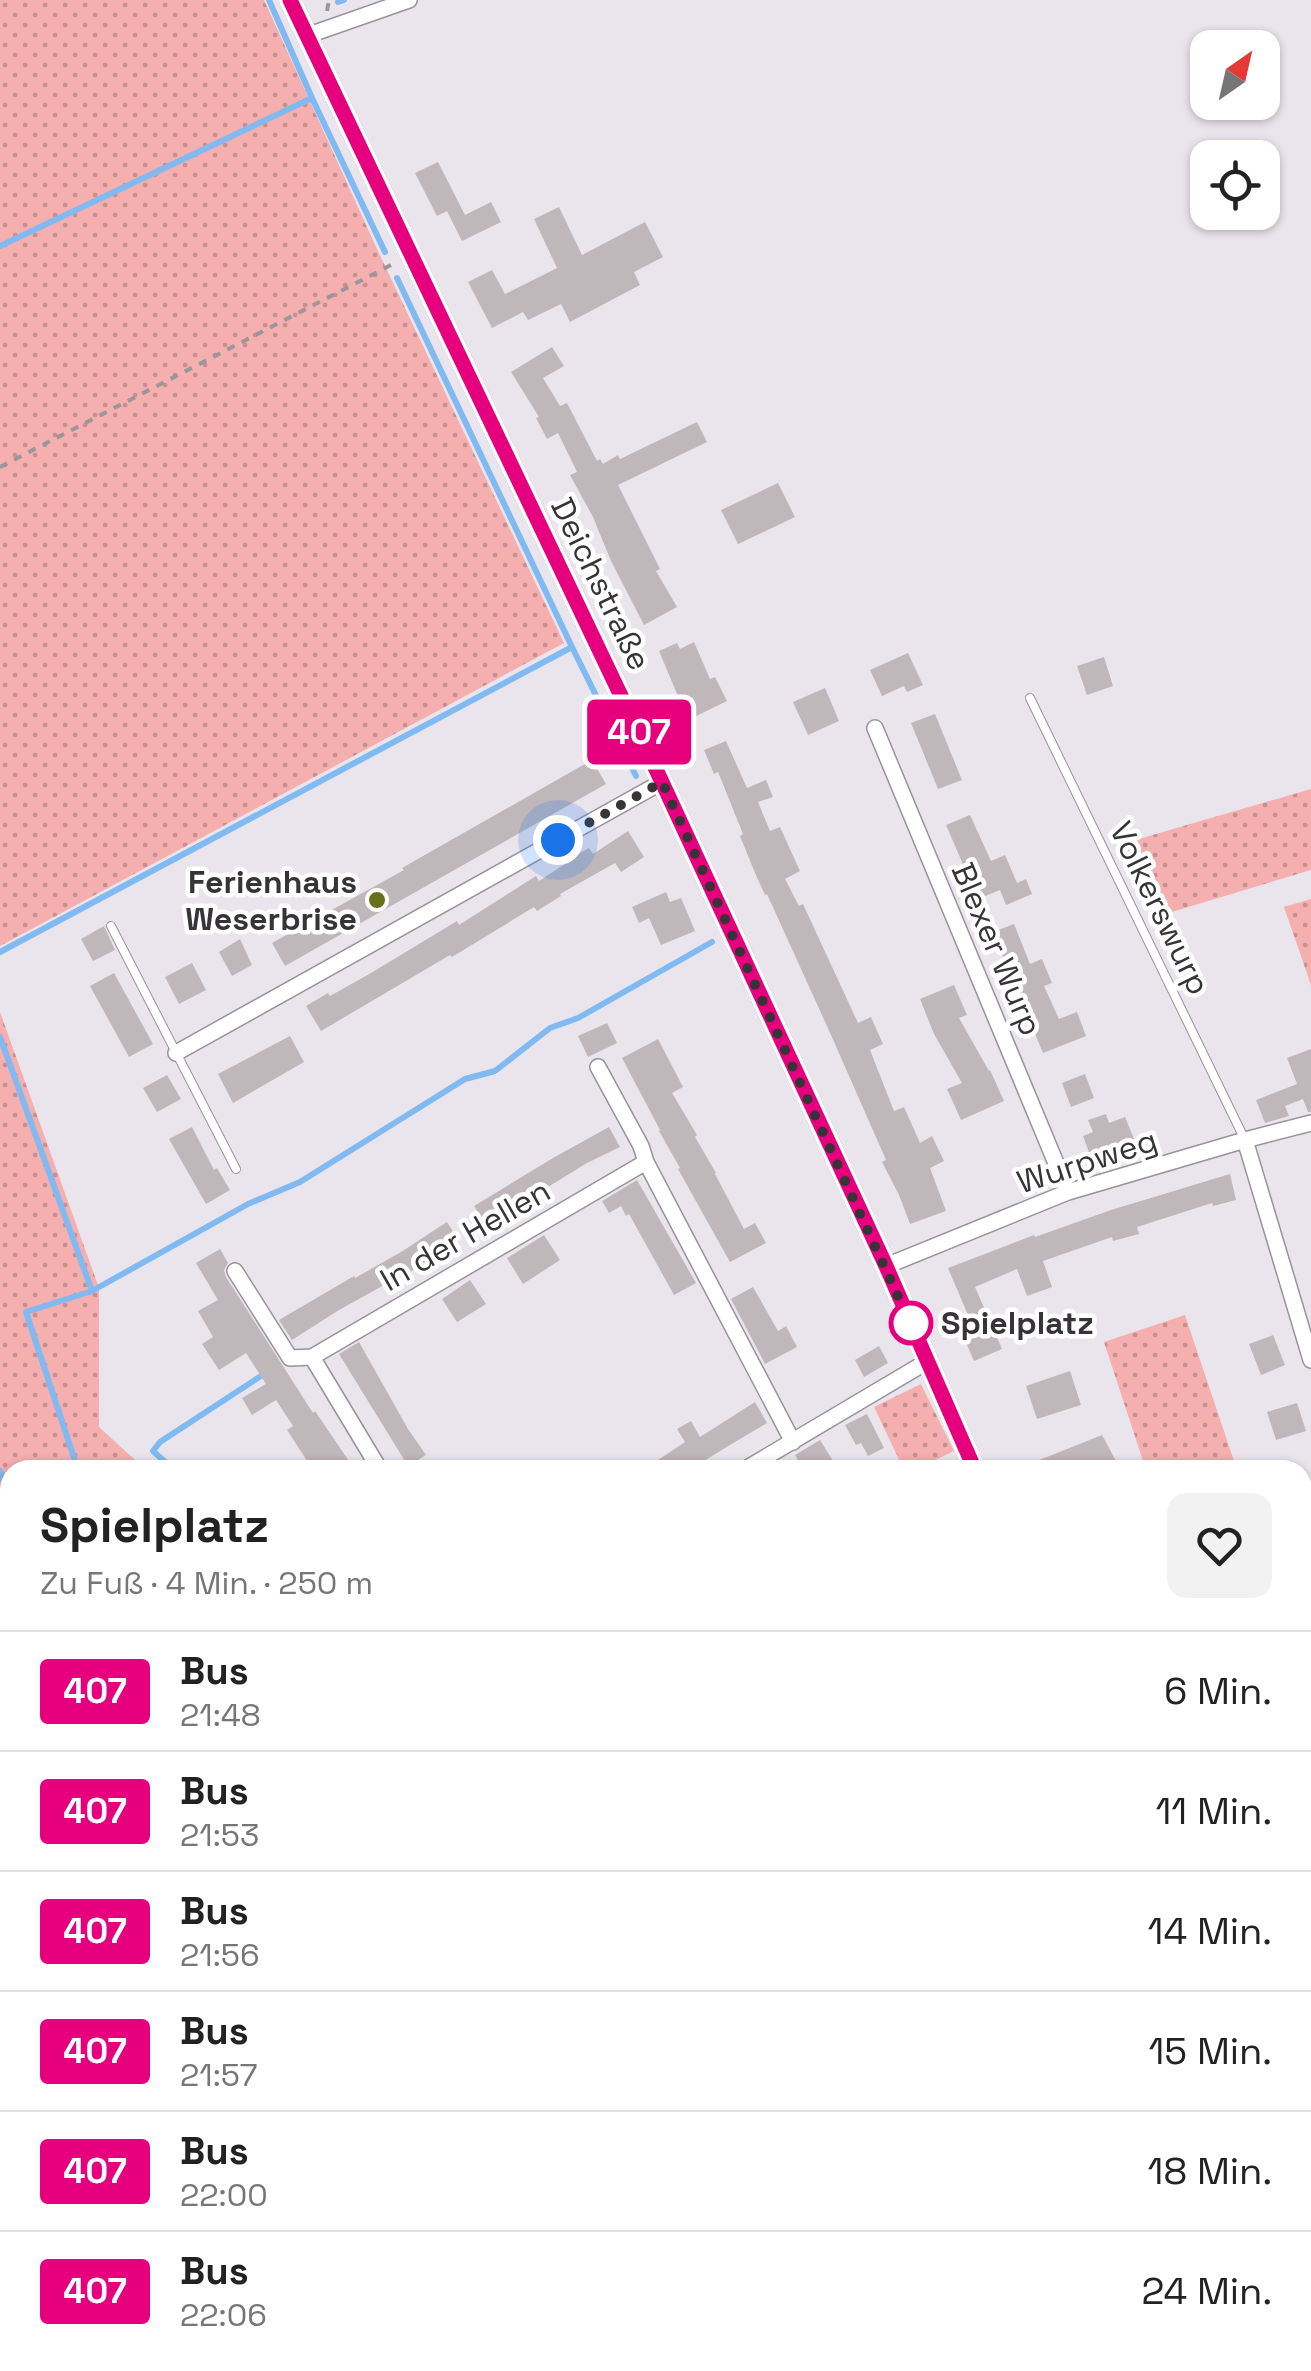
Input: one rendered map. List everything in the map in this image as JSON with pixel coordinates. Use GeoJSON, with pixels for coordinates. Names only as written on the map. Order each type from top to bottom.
{"type":"FeatureCollection","features":[{"type":"Feature","properties":{"kind":"street","name":"Deichstraße"},"geometry":{"type":"LineString","coordinates":[[290,0],[662,782],[886,1266],[971,1460]]}},
{"type":"Feature","properties":{"kind":"street"},"geometry":{"type":"LineString","coordinates":[[306,36],[410,0]]}},
{"type":"Feature","properties":{"kind":"street","name":"Blexer Wurp"},"geometry":{"type":"LineString","coordinates":[[875,728],[1068,1192]]}},
{"type":"Feature","properties":{"kind":"street"},"geometry":{"type":"LineString","coordinates":[[176,1053],[662,782]]}},
{"type":"Feature","properties":{"kind":"street"},"geometry":{"type":"LineString","coordinates":[[598,1067],[793,1442]]}},
{"type":"Feature","properties":{"kind":"street","name":"Wurpweg"},"geometry":{"type":"LineString","coordinates":[[886,1266],[1068,1192],[1311,1123]]}},
{"type":"Feature","properties":{"kind":"street"},"geometry":{"type":"LineString","coordinates":[[1245,1140],[1311,1360]]}},
{"type":"Feature","properties":{"kind":"street","name":"In der Hellen"},"geometry":{"type":"LineString","coordinates":[[312,1357],[646,1162]]}},
{"type":"Feature","properties":{"kind":"street"},"geometry":{"type":"LineString","coordinates":[[235,1271],[290,1358],[312,1357],[374,1460]]}},
{"type":"Feature","properties":{"kind":"street"},"geometry":{"type":"LineString","coordinates":[[762,1460],[928,1362]]}},
{"type":"Feature","properties":{"kind":"lane","name":"Volkerswurp"},"geometry":{"type":"LineString","coordinates":[[1030,698],[1245,1140]]}},
{"type":"Feature","properties":{"kind":"lane"},"geometry":{"type":"LineString","coordinates":[[110,926],[236,1168]]}},
{"type":"Feature","properties":{"kind":"path"},"geometry":{"type":"LineString","coordinates":[[0,467],[411,256]]}},
{"type":"Feature","properties":{"kind":"shaded area"},"geometry":{"type":"Polygon","coordinates":[[[0,0],[264,0],[564,643],[0,946],[0,0]]]}},
{"type":"Feature","properties":{"kind":"shaded area"},"geometry":{"type":"Polygon","coordinates":[[[1311,789],[1311,870],[1155,917],[1125,843],[1311,789]]]}},
{"type":"Feature","properties":{"kind":"shaded area"},"geometry":{"type":"Polygon","coordinates":[[[1311,899],[1311,985],[1284,907],[1311,899]]]}},
{"type":"Feature","properties":{"kind":"shaded area"},"geometry":{"type":"Polygon","coordinates":[[[0,1012],[99,1288],[99,1427],[135,1460],[0,1460],[0,1012]]]}},
{"type":"Feature","properties":{"kind":"shaded area"},"geometry":{"type":"Polygon","coordinates":[[[1185,1315],[1234,1460],[1143,1460],[1104,1342],[1185,1315]]]}},
{"type":"Feature","properties":{"kind":"shaded area"},"geometry":{"type":"Polygon","coordinates":[[[921,1384],[954,1451],[935,1460],[899,1460],[874,1407],[921,1384]]]}},
{"type":"Feature","properties":{"kind":"building"},"geometry":{"type":"Polygon","coordinates":[[[438,162],[465,215],[491,202],[501,222],[462,241],[447,211],[437,216],[415,173],[438,162]]]}},
{"type":"Feature","properties":{"kind":"building"},"geometry":{"type":"Polygon","coordinates":[[[559,207],[582,255],[645,222],[663,257],[634,272],[640,285],[570,322],[561,304],[528,320],[523,312],[492,328],[468,282],[492,270],[505,294],[557,268],[534,219],[559,207]]]}},
{"type":"Feature","properties":{"kind":"building"},"geometry":{"type":"Polygon","coordinates":[[[552,347],[564,366],[543,378],[560,406],[567,403],[597,461],[600,459],[603,464],[618,455],[620,459],[697,422],[707,442],[618,485],[660,569],[656,571],[677,607],[644,625],[570,475],[577,472],[558,433],[547,439],[536,418],[539,417],[511,372],[552,347]]]}},
{"type":"Feature","properties":{"kind":"building"},"geometry":{"type":"Polygon","coordinates":[[[778,483],[795,517],[738,544],[721,510],[778,483]]]}},
{"type":"Feature","properties":{"kind":"building"},"geometry":{"type":"Polygon","coordinates":[[[694,642],[710,679],[715,677],[727,701],[688,720],[659,651],[677,643],[680,649],[694,642]]]}},
{"type":"Feature","properties":{"kind":"building"},"geometry":{"type":"Polygon","coordinates":[[[908,653],[923,685],[907,692],[904,686],[882,696],[870,670],[908,653]]]}},
{"type":"Feature","properties":{"kind":"building"},"geometry":{"type":"Polygon","coordinates":[[[1104,657],[1113,686],[1087,695],[1077,666],[1104,657]]]}},
{"type":"Feature","properties":{"kind":"building"},"geometry":{"type":"Polygon","coordinates":[[[825,688],[839,721],[808,735],[793,702],[825,688]]]}},
{"type":"Feature","properties":{"kind":"building"},"geometry":{"type":"Polygon","coordinates":[[[935,714],[962,780],[938,789],[911,723],[935,714]]]}},
{"type":"Feature","properties":{"kind":"building"},"geometry":{"type":"Polygon","coordinates":[[[726,741],[747,788],[766,780],[773,797],[758,802],[770,831],[780,827],[800,871],[785,879],[799,906],[803,904],[858,1023],[871,1017],[883,1044],[870,1050],[894,1111],[904,1107],[920,1143],[932,1136],[944,1161],[930,1168],[946,1211],[910,1224],[831,1035],[755,873],[718,772],[714,774],[704,750],[726,741]]]}},
{"type":"Feature","properties":{"kind":"building"},"geometry":{"type":"Polygon","coordinates":[[[592,760],[606,784],[285,966],[272,943],[592,760]]]}},
{"type":"Feature","properties":{"kind":"building"},"geometry":{"type":"Polygon","coordinates":[[[970,815],[991,861],[1005,855],[1017,883],[1026,879],[1032,894],[1006,905],[1000,890],[978,899],[946,825],[970,815]]]}},
{"type":"Feature","properties":{"kind":"building"},"geometry":{"type":"Polygon","coordinates":[[[628,831],[644,857],[621,872],[615,863],[321,1031],[306,1006],[371,973],[457,921],[459,925],[536,876],[539,881],[564,862],[589,848],[593,854],[628,831]]]}},
{"type":"Feature","properties":{"kind":"building"},"geometry":{"type":"Polygon","coordinates":[[[666,892],[670,902],[681,898],[695,931],[661,945],[649,918],[639,923],[632,907],[666,892]]]}},
{"type":"Feature","properties":{"kind":"building"},"geometry":{"type":"Polygon","coordinates":[[[1014,924],[1030,964],[1042,959],[1052,983],[1044,986],[1059,1019],[1077,1012],[1086,1036],[1043,1053],[993,932],[1014,924]]]}},
{"type":"Feature","properties":{"kind":"building"},"geometry":{"type":"Polygon","coordinates":[[[104,926],[115,950],[93,961],[81,939],[104,926]]]}},
{"type":"Feature","properties":{"kind":"building"},"geometry":{"type":"Polygon","coordinates":[[[240,939],[252,965],[232,976],[219,952],[240,939]]]}},
{"type":"Feature","properties":{"kind":"building"},"geometry":{"type":"Polygon","coordinates":[[[192,963],[206,990],[179,1004],[165,977],[192,963]]]}},
{"type":"Feature","properties":{"kind":"building"},"geometry":{"type":"Polygon","coordinates":[[[114,973],[153,1044],[129,1057],[90,986],[114,973]]]}},
{"type":"Feature","properties":{"kind":"building"},"geometry":{"type":"Polygon","coordinates":[[[954,985],[967,1015],[959,1018],[1004,1101],[961,1120],[947,1089],[962,1083],[934,1034],[920,999],[954,985]]]}},
{"type":"Feature","properties":{"kind":"building"},"geometry":{"type":"Polygon","coordinates":[[[607,1023],[617,1043],[588,1057],[578,1036],[607,1023]]]}},
{"type":"Feature","properties":{"kind":"building"},"geometry":{"type":"Polygon","coordinates":[[[290,1036],[304,1062],[233,1103],[218,1074],[290,1036]]]}},
{"type":"Feature","properties":{"kind":"building"},"geometry":{"type":"Polygon","coordinates":[[[658,1039],[683,1087],[672,1093],[695,1137],[744,1229],[755,1223],[766,1243],[730,1262],[622,1058],[658,1039]]]}},
{"type":"Feature","properties":{"kind":"building"},"geometry":{"type":"Polygon","coordinates":[[[1311,1049],[1311,1112],[1303,1099],[1285,1106],[1289,1116],[1265,1123],[1256,1100],[1297,1084],[1287,1058],[1311,1049]]]}},
{"type":"Feature","properties":{"kind":"building"},"geometry":{"type":"Polygon","coordinates":[[[1085,1074],[1094,1098],[1071,1107],[1062,1083],[1085,1074]]]}},
{"type":"Feature","properties":{"kind":"building"},"geometry":{"type":"Polygon","coordinates":[[[167,1075],[181,1099],[157,1112],[143,1088],[167,1075]]]}},
{"type":"Feature","properties":{"kind":"building"},"geometry":{"type":"Polygon","coordinates":[[[1106,1114],[1109,1123],[1125,1117],[1134,1139],[1090,1155],[1083,1136],[1093,1132],[1088,1120],[1106,1114]]]}},
{"type":"Feature","properties":{"kind":"building"},"geometry":{"type":"Polygon","coordinates":[[[192,1127],[214,1170],[217,1168],[230,1190],[206,1204],[169,1139],[192,1127]]]}},
{"type":"Feature","properties":{"kind":"building"},"geometry":{"type":"Polygon","coordinates":[[[609,1127],[620,1147],[486,1225],[474,1206],[609,1127]]]}},
{"type":"Feature","properties":{"kind":"building"},"geometry":{"type":"Polygon","coordinates":[[[1230,1174],[1236,1200],[1213,1206],[1212,1203],[1137,1227],[1139,1234],[1113,1241],[1112,1237],[1043,1261],[1052,1287],[1027,1296],[1017,1269],[975,1287],[1002,1349],[974,1361],[956,1320],[968,1315],[948,1268],[1034,1235],[1230,1174]]]}},
{"type":"Feature","properties":{"kind":"building"},"geometry":{"type":"Polygon","coordinates":[[[637,1180],[696,1283],[674,1295],[629,1214],[626,1216],[621,1206],[609,1213],[602,1201],[637,1180]]]}},
{"type":"Feature","properties":{"kind":"building"},"geometry":{"type":"Polygon","coordinates":[[[447,1222],[459,1241],[292,1340],[279,1320],[447,1222]]]}},
{"type":"Feature","properties":{"kind":"building"},"geometry":{"type":"Polygon","coordinates":[[[544,1235],[560,1260],[523,1284],[507,1258],[544,1235]]]}},
{"type":"Feature","properties":{"kind":"building"},"geometry":{"type":"Polygon","coordinates":[[[220,1249],[228,1263],[226,1277],[313,1413],[348,1460],[306,1460],[287,1430],[293,1426],[276,1400],[252,1415],[242,1398],[266,1384],[246,1353],[219,1370],[202,1344],[213,1337],[198,1311],[218,1300],[196,1263],[220,1249]]]}},
{"type":"Feature","properties":{"kind":"building"},"geometry":{"type":"Polygon","coordinates":[[[470,1280],[486,1304],[457,1322],[442,1299],[470,1280]]]}},
{"type":"Feature","properties":{"kind":"building"},"geometry":{"type":"Polygon","coordinates":[[[753,1287],[778,1331],[786,1326],[797,1347],[765,1364],[731,1299],[753,1287]]]}},
{"type":"Feature","properties":{"kind":"building"},"geometry":{"type":"Polygon","coordinates":[[[1273,1335],[1285,1365],[1261,1375],[1249,1344],[1273,1335]]]}},
{"type":"Feature","properties":{"kind":"building"},"geometry":{"type":"Polygon","coordinates":[[[359,1342],[426,1455],[418,1460],[404,1460],[339,1354],[359,1342]]]}},
{"type":"Feature","properties":{"kind":"building"},"geometry":{"type":"Polygon","coordinates":[[[879,1346],[888,1363],[864,1377],[855,1360],[879,1346]]]}},
{"type":"Feature","properties":{"kind":"building"},"geometry":{"type":"Polygon","coordinates":[[[1070,1371],[1081,1405],[1037,1419],[1026,1386],[1070,1371]]]}},
{"type":"Feature","properties":{"kind":"building"},"geometry":{"type":"Polygon","coordinates":[[[755,1402],[767,1423],[706,1460],[658,1460],[685,1442],[677,1429],[691,1421],[700,1437],[755,1402]]]}},
{"type":"Feature","properties":{"kind":"building"},"geometry":{"type":"Polygon","coordinates":[[[1297,1403],[1306,1431],[1276,1440],[1267,1412],[1297,1403]]]}},
{"type":"Feature","properties":{"kind":"building"},"geometry":{"type":"Polygon","coordinates":[[[867,1414],[884,1448],[868,1456],[861,1443],[856,1445],[845,1425],[867,1414]]]}},
{"type":"Feature","properties":{"kind":"building"},"geometry":{"type":"Polygon","coordinates":[[[1102,1435],[1116,1460],[1040,1460],[1102,1435]]]}},
{"type":"Feature","properties":{"kind":"building"},"geometry":{"type":"Polygon","coordinates":[[[820,1440],[832,1460],[798,1460],[795,1455],[820,1440]]]}},
{"type":"Feature","properties":{"kind":"waterway"},"geometry":{"type":"LineString","coordinates":[[269,0],[385,252]]}},
{"type":"Feature","properties":{"kind":"waterway"},"geometry":{"type":"LineString","coordinates":[[338,2],[344,0]]}},
{"type":"Feature","properties":{"kind":"waterway"},"geometry":{"type":"LineString","coordinates":[[0,246],[312,98]]}},
{"type":"Feature","properties":{"kind":"waterway"},"geometry":{"type":"LineString","coordinates":[[0,952],[572,647],[397,278]]}},
{"type":"Feature","properties":{"kind":"waterway"},"geometry":{"type":"LineString","coordinates":[[572,647],[636,776]]}},
{"type":"Feature","properties":{"kind":"waterway"},"geometry":{"type":"LineString","coordinates":[[75,1460],[26,1312],[92,1291],[248,1204],[300,1182],[465,1079],[495,1071],[550,1028],[578,1018],[712,942]]}},
{"type":"Feature","properties":{"kind":"waterway"},"geometry":{"type":"LineString","coordinates":[[0,1037],[92,1291]]}},
{"type":"Feature","properties":{"kind":"waterway"},"geometry":{"type":"LineString","coordinates":[[163,1460],[153,1451],[160,1442],[264,1374]]}},
{"type":"Feature","properties":{"kind":"bus line","name":"407"},"geometry":{"type":"LineString","coordinates":[[290,0],[662,782],[886,1266],[971,1460]]}},
{"type":"Feature","properties":{"kind":"place","name":"Ferienhaus Weserbrise"},"geometry":{"type":"Point","coordinates":[377,900]}},
{"type":"Feature","properties":{"kind":"place","name":"Spielplatz"},"geometry":{"type":"Point","coordinates":[911,1323]}},
{"type":"Feature","properties":{"kind":"route"},"geometry":{"type":"LineString","coordinates":[[558,840],[662,782],[912,1327],[911,1323]]}}]}
